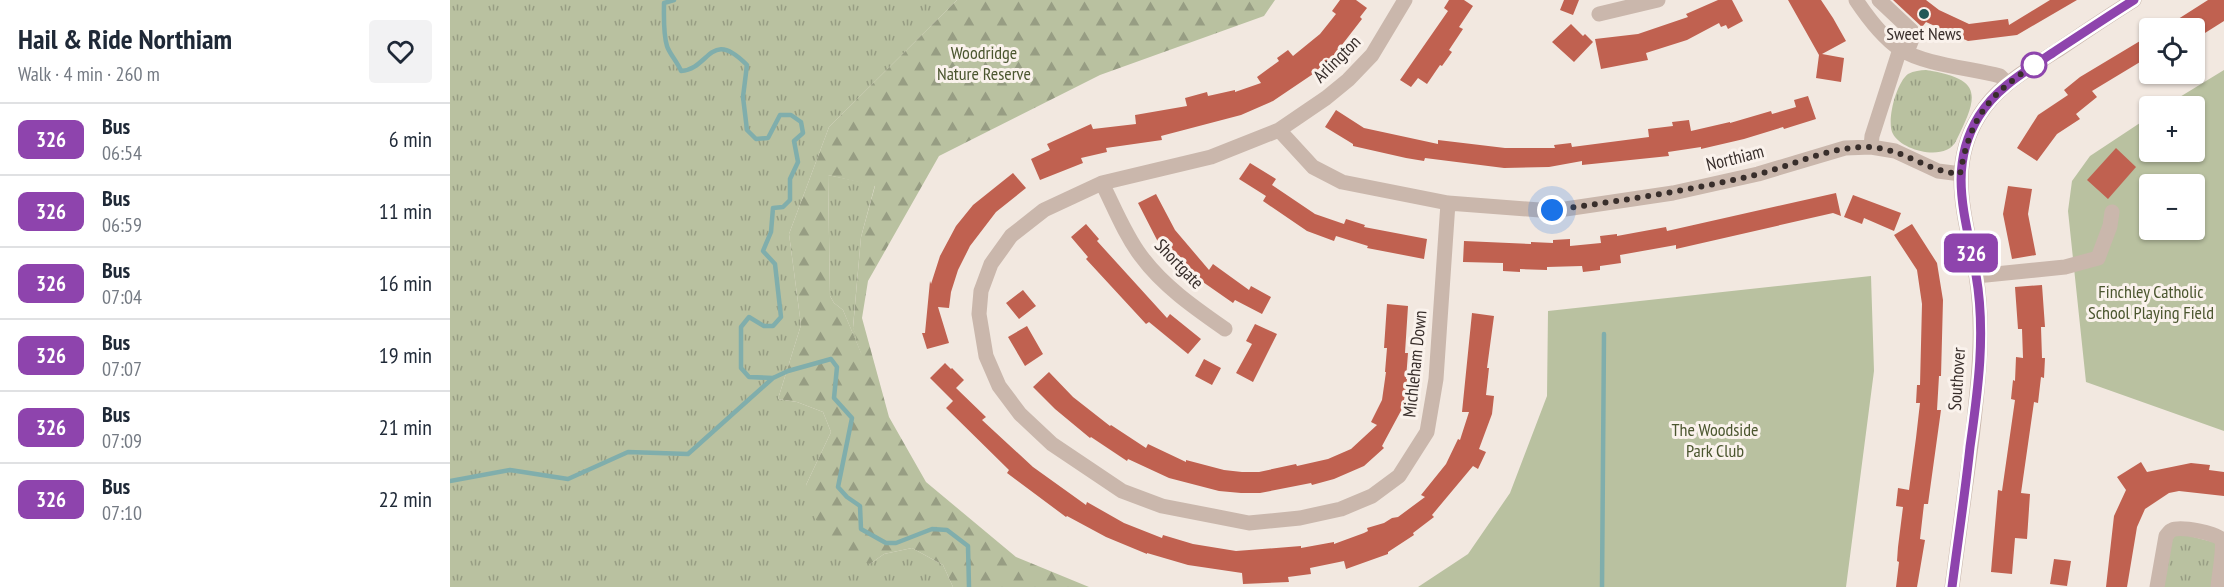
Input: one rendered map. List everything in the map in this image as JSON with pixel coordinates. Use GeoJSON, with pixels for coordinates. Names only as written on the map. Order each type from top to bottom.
{"type":"FeatureCollection","features":[{"type":"Feature","properties":{"kind":"street","name":"Arlington"},"geometry":{"type":"LineString","coordinates":[[1280,130],[1348,80],[1372,55],[1405,0]]}},
{"type":"Feature","properties":{"kind":"street"},"geometry":{"type":"LineString","coordinates":[[1599,14],[1658,0]]}},
{"type":"Feature","properties":{"kind":"street"},"geometry":{"type":"LineString","coordinates":[[1856,0],[1882,34],[1903,51],[2000,76],[2007,83]]}},
{"type":"Feature","properties":{"kind":"street"},"geometry":{"type":"LineString","coordinates":[[1871,147],[1872,136],[1903,51],[1912,39],[1912,31],[1879,0]]}},
{"type":"Feature","properties":{"kind":"street"},"geometry":{"type":"LineString","coordinates":[[1960,174],[1964,153],[1979,116],[2007,83],[2134,0]]}},
{"type":"Feature","properties":{"kind":"street","name":"Michleham Down"},"geometry":{"type":"LineString","coordinates":[[1280,130],[1211,157],[1102,183],[1044,210],[1011,237],[991,264],[981,291],[979,314],[986,356],[999,386],[1020,414],[1052,444],[1122,491],[1162,506],[1250,523],[1300,518],[1341,509],[1372,496],[1399,476],[1427,432],[1436,379],[1448,203]]}},
{"type":"Feature","properties":{"kind":"street","name":"Northiam"},"geometry":{"type":"LineString","coordinates":[[1280,130],[1313,167],[1342,182],[1448,203],[1552,210],[1673,193],[1758,174],[1845,148],[1871,147],[1895,152],[1938,171],[1960,174]]}},
{"type":"Feature","properties":{"kind":"street","name":"Southover"},"geometry":{"type":"LineString","coordinates":[[1956,586],[1977,393],[1980,326],[1976,276],[1961,201],[1960,174]]}},
{"type":"Feature","properties":{"kind":"street","name":"Shortgate"},"geometry":{"type":"LineString","coordinates":[[1102,183],[1141,256],[1188,303],[1225,328]]}},
{"type":"Feature","properties":{"kind":"street"},"geometry":{"type":"LineString","coordinates":[[1976,276],[2065,267],[2098,258],[2110,226],[2112,212]]}},
{"type":"Feature","properties":{"kind":"street"},"geometry":{"type":"LineString","coordinates":[[2157,587],[2166,536],[2171,530],[2178,529],[2215,534],[2221,539],[2224,547],[2218,587]]}},
{"type":"Feature","properties":{"kind":"green space"},"geometry":{"type":"Polygon","coordinates":[[[450,0],[957,0],[829,127],[789,234],[801,325],[778,399],[797,402],[823,412],[831,432],[806,485],[870,564],[884,554],[912,548],[943,565],[953,587],[450,587],[450,0]]]}},
{"type":"Feature","properties":{"kind":"green space","name":"Woodridge Nature Reserve"},"geometry":{"type":"Polygon","coordinates":[[[957,0],[1275,0],[1264,16],[1100,75],[939,156],[868,281],[862,318],[889,417],[926,482],[1016,557],[1089,587],[953,587],[943,565],[912,548],[884,554],[870,564],[836,550],[811,512],[806,485],[831,432],[823,412],[797,402],[778,399],[801,325],[789,234],[829,127],[957,0]],[[828,175],[830,296],[834,303],[843,310],[862,355],[853,328],[861,237],[875,186],[828,175]]]}},
{"type":"Feature","properties":{"kind":"green space"},"geometry":{"type":"Polygon","coordinates":[[[1926,70],[1958,78],[1967,84],[1971,92],[1972,101],[1964,125],[1956,141],[1943,151],[1924,152],[1914,149],[1898,140],[1891,128],[1893,103],[1900,85],[1908,74],[1926,70]]]}},
{"type":"Feature","properties":{"kind":"green space","name":"Finchley Catholic School Playing Field"},"geometry":{"type":"Polygon","coordinates":[[[2224,70],[2224,431],[2086,382],[2068,211],[2072,181],[2090,156],[2139,124],[2139,162],[2205,162],[2205,96],[2181,96],[2205,84],[2205,82],[2224,70]]]}},
{"type":"Feature","properties":{"kind":"green space"},"geometry":{"type":"Polygon","coordinates":[[[828,175],[875,185],[861,237],[853,327],[868,370],[843,310],[834,303],[830,296],[828,175]]]}},
{"type":"Feature","properties":{"kind":"green space","name":"The Woodside Park Club"},"geometry":{"type":"Polygon","coordinates":[[[1871,276],[1874,371],[1846,587],[1418,587],[1468,554],[1510,493],[1547,396],[1548,311],[1871,276]]]}},
{"type":"Feature","properties":{"kind":"green space"},"geometry":{"type":"Polygon","coordinates":[[[2178,533],[2217,543],[2213,587],[2163,587],[2170,539],[2178,533]]]}},
{"type":"Feature","properties":{"kind":"building"},"geometry":{"type":"Polygon","coordinates":[[[1340,0],[1356,0],[1367,8],[1360,17],[1362,19],[1331,59],[1273,101],[1241,115],[1161,136],[1162,140],[1106,148],[1107,152],[1081,158],[1083,163],[1040,180],[1031,159],[1050,150],[1047,144],[1091,124],[1093,129],[1136,124],[1135,115],[1187,106],[1185,98],[1207,92],[1208,96],[1235,90],[1235,92],[1261,83],[1257,77],[1279,61],[1277,58],[1288,50],[1293,56],[1320,34],[1336,14],[1332,11],[1340,0]]]}},
{"type":"Feature","properties":{"kind":"building"},"geometry":{"type":"Polygon","coordinates":[[[1449,0],[1464,0],[1473,6],[1459,27],[1463,29],[1449,50],[1452,52],[1442,66],[1440,65],[1427,84],[1418,78],[1411,87],[1400,80],[1448,11],[1444,8],[1449,0]]]}},
{"type":"Feature","properties":{"kind":"building"},"geometry":{"type":"Polygon","coordinates":[[[1564,0],[1579,0],[1573,15],[1560,10],[1564,0]]]}},
{"type":"Feature","properties":{"kind":"building"},"geometry":{"type":"Polygon","coordinates":[[[1718,0],[1732,0],[1743,21],[1728,29],[1726,25],[1721,27],[1719,23],[1687,40],[1646,53],[1648,60],[1601,69],[1595,39],[1638,34],[1688,17],[1686,14],[1718,0]]]}},
{"type":"Feature","properties":{"kind":"building"},"geometry":{"type":"Polygon","coordinates":[[[1788,0],[1821,0],[1833,18],[1846,41],[1822,54],[1844,58],[1841,82],[1816,78],[1819,55],[1788,0]]]}},
{"type":"Feature","properties":{"kind":"building"},"geometry":{"type":"Polygon","coordinates":[[[1893,0],[1926,0],[1939,10],[1969,24],[2008,19],[2009,25],[2050,0],[2077,0],[2017,35],[1968,41],[1926,22],[1922,27],[1893,0]]]}},
{"type":"Feature","properties":{"kind":"building"},"geometry":{"type":"Polygon","coordinates":[[[2208,0],[2224,0],[2224,21],[2205,33],[2205,18],[2180,18],[2208,0]]]}},
{"type":"Feature","properties":{"kind":"building"},"geometry":{"type":"Polygon","coordinates":[[[1571,24],[1593,42],[1574,62],[1552,42],[1571,24]]]}},
{"type":"Feature","properties":{"kind":"building"},"geometry":{"type":"Polygon","coordinates":[[[2139,42],[2139,63],[2092,91],[2097,97],[2076,114],[2080,119],[2057,134],[2037,161],[2017,148],[2038,115],[2068,95],[2064,90],[2080,77],[2139,42]]]}},
{"type":"Feature","properties":{"kind":"building"},"geometry":{"type":"Polygon","coordinates":[[[1808,96],[1816,119],[1784,129],[1783,127],[1701,149],[1701,147],[1668,152],[1669,156],[1582,165],[1582,161],[1549,167],[1504,168],[1425,158],[1424,161],[1353,146],[1325,127],[1336,110],[1364,128],[1438,144],[1438,140],[1505,148],[1555,148],[1554,145],[1571,143],[1572,147],[1649,137],[1648,129],[1673,126],[1672,122],[1689,120],[1691,131],[1771,111],[1772,114],[1796,107],[1794,100],[1808,96]]]}},
{"type":"Feature","properties":{"kind":"building"},"geometry":{"type":"Polygon","coordinates":[[[2116,148],[2136,167],[2108,199],[2087,180],[2116,148]]]}},
{"type":"Feature","properties":{"kind":"building"},"geometry":{"type":"Polygon","coordinates":[[[1250,163],[1276,179],[1272,185],[1315,214],[1344,224],[1346,219],[1365,225],[1364,227],[1427,239],[1424,259],[1367,248],[1368,246],[1336,236],[1334,241],[1307,231],[1263,201],[1266,196],[1239,179],[1250,163]]]}},
{"type":"Feature","properties":{"kind":"building"},"geometry":{"type":"Polygon","coordinates":[[[1013,173],[1026,188],[996,212],[970,246],[958,270],[949,308],[938,307],[949,343],[927,349],[922,333],[925,333],[930,281],[931,284],[940,256],[956,226],[973,205],[1013,173]]]}},
{"type":"Feature","properties":{"kind":"building"},"geometry":{"type":"Polygon","coordinates":[[[2008,186],[2032,189],[2028,214],[2036,255],[2012,259],[2003,214],[2008,186]]]}},
{"type":"Feature","properties":{"kind":"building"},"geometry":{"type":"Polygon","coordinates":[[[1836,193],[1841,216],[1833,213],[1676,249],[1676,245],[1620,255],[1621,263],[1600,266],[1600,270],[1583,272],[1582,266],[1547,267],[1547,270],[1520,269],[1520,272],[1503,271],[1503,263],[1463,262],[1464,241],[1531,244],[1531,242],[1553,243],[1553,240],[1570,239],[1570,246],[1601,243],[1600,236],[1617,234],[1617,236],[1666,227],[1667,231],[1836,193]]]}},
{"type":"Feature","properties":{"kind":"building"},"geometry":{"type":"Polygon","coordinates":[[[1156,194],[1175,230],[1209,270],[1213,264],[1249,290],[1251,286],[1271,297],[1262,314],[1235,300],[1233,303],[1190,273],[1188,275],[1157,240],[1138,203],[1156,194]]]}},
{"type":"Feature","properties":{"kind":"building"},"geometry":{"type":"Polygon","coordinates":[[[1853,195],[1901,213],[1894,231],[1864,218],[1862,224],[1844,217],[1853,195]]]}},
{"type":"Feature","properties":{"kind":"building"},"geometry":{"type":"Polygon","coordinates":[[[1086,224],[1099,239],[1097,241],[1167,318],[1170,314],[1201,339],[1188,354],[1149,322],[1146,324],[1086,259],[1088,257],[1071,237],[1086,224]]]}},
{"type":"Feature","properties":{"kind":"building"},"geometry":{"type":"Polygon","coordinates":[[[1912,224],[1937,263],[1943,300],[1941,376],[1939,376],[1937,410],[1941,410],[1928,504],[1924,504],[1920,539],[1925,540],[1917,587],[1896,587],[1903,507],[1896,506],[1898,488],[1909,490],[1916,438],[1920,403],[1916,403],[1917,385],[1920,385],[1922,304],[1917,270],[1894,235],[1912,224]]]}},
{"type":"Feature","properties":{"kind":"building"},"geometry":{"type":"Polygon","coordinates":[[[2042,285],[2045,327],[2041,327],[2042,358],[2045,358],[2044,378],[2041,377],[2038,403],[2034,402],[2021,493],[2030,494],[2027,539],[2015,538],[2012,574],[1991,572],[1998,490],[2002,491],[2015,400],[2011,399],[2013,380],[2015,381],[2016,357],[2023,358],[2022,329],[2018,329],[2015,287],[2042,285]]]}},
{"type":"Feature","properties":{"kind":"building"},"geometry":{"type":"Polygon","coordinates":[[[1023,290],[1036,306],[1019,319],[1006,303],[1023,290]]]}},
{"type":"Feature","properties":{"kind":"building"},"geometry":{"type":"Polygon","coordinates":[[[1387,304],[1408,306],[1405,353],[1408,353],[1407,379],[1403,407],[1382,446],[1384,448],[1364,466],[1334,479],[1312,485],[1311,483],[1260,493],[1241,493],[1219,491],[1169,478],[1128,459],[1127,461],[1090,438],[1033,387],[1049,372],[1073,397],[1110,426],[1146,448],[1148,444],[1186,462],[1186,460],[1224,470],[1259,472],[1328,459],[1351,449],[1377,425],[1371,422],[1382,400],[1386,372],[1387,348],[1384,348],[1387,304]]]}},
{"type":"Feature","properties":{"kind":"building"},"geometry":{"type":"Polygon","coordinates":[[[1472,313],[1494,316],[1486,395],[1494,396],[1492,414],[1479,449],[1486,452],[1478,469],[1473,466],[1432,515],[1434,517],[1388,554],[1346,569],[1344,561],[1310,568],[1311,574],[1288,577],[1289,582],[1243,584],[1242,573],[1188,565],[1147,554],[1066,517],[1007,473],[1009,470],[946,408],[953,401],[930,378],[945,363],[952,368],[964,380],[956,388],[986,417],[982,420],[1033,467],[1086,505],[1087,502],[1124,523],[1162,538],[1163,535],[1193,544],[1236,551],[1301,546],[1301,548],[1334,542],[1334,544],[1364,533],[1368,531],[1367,528],[1398,517],[1425,497],[1421,495],[1446,464],[1458,439],[1460,440],[1469,412],[1462,412],[1472,313]]]}},
{"type":"Feature","properties":{"kind":"building"},"geometry":{"type":"Polygon","coordinates":[[[1255,324],[1277,334],[1253,382],[1236,373],[1252,344],[1246,341],[1255,324]]]}},
{"type":"Feature","properties":{"kind":"building"},"geometry":{"type":"Polygon","coordinates":[[[1027,326],[1043,354],[1025,366],[1008,337],[1027,326]]]}},
{"type":"Feature","properties":{"kind":"building"},"geometry":{"type":"Polygon","coordinates":[[[1204,359],[1221,368],[1212,385],[1195,376],[1204,359]]]}},
{"type":"Feature","properties":{"kind":"building"},"geometry":{"type":"Polygon","coordinates":[[[2141,462],[2147,472],[2191,463],[2210,465],[2209,470],[2224,472],[2224,496],[2179,491],[2169,493],[2145,509],[2137,527],[2127,587],[2106,587],[2114,516],[2126,490],[2117,477],[2141,462]]]}},
{"type":"Feature","properties":{"kind":"building"},"geometry":{"type":"Polygon","coordinates":[[[2054,559],[2071,561],[2067,586],[2050,584],[2054,559]]]}},
{"type":"Feature","properties":{"kind":"waterway"},"geometry":{"type":"LineString","coordinates":[[674,0],[664,3],[664,30],[668,49],[681,71],[691,69],[718,50],[735,54],[747,65],[743,97],[747,130],[756,139],[768,138],[780,115],[791,115],[801,122],[803,133],[794,141],[798,162],[790,179],[790,200],[783,207],[773,208],[771,232],[763,251],[775,264],[781,317],[773,326],[764,326],[749,317],[741,327],[741,368],[749,377],[773,378],[788,371],[831,359],[837,367],[834,398],[852,418],[838,487],[860,506],[861,529],[886,543],[896,543],[932,529],[947,530],[968,546],[969,587]]}},
{"type":"Feature","properties":{"kind":"waterway"},"geometry":{"type":"LineString","coordinates":[[1602,587],[1604,334]]}},
{"type":"Feature","properties":{"kind":"waterway"},"geometry":{"type":"LineString","coordinates":[[450,481],[510,470],[568,479],[628,452],[688,454],[773,378]]}},
{"type":"Feature","properties":{"kind":"bus line","name":"326"},"geometry":{"type":"LineString","coordinates":[[1952,587],[1980,357],[1976,276],[1961,201],[1960,174],[1970,133],[1979,116],[2007,83],[2134,0]]}},
{"type":"Feature","properties":{"kind":"place","name":"Sweet News"},"geometry":{"type":"Point","coordinates":[1924,14]}},
{"type":"Feature","properties":{"kind":"route"},"geometry":{"type":"LineString","coordinates":[[1552,210],[1673,193],[1758,174],[1845,148],[1871,147],[1895,152],[1938,171],[1960,174],[1970,133],[1979,116],[2007,83],[2040,61],[2034,65]]}}]}
